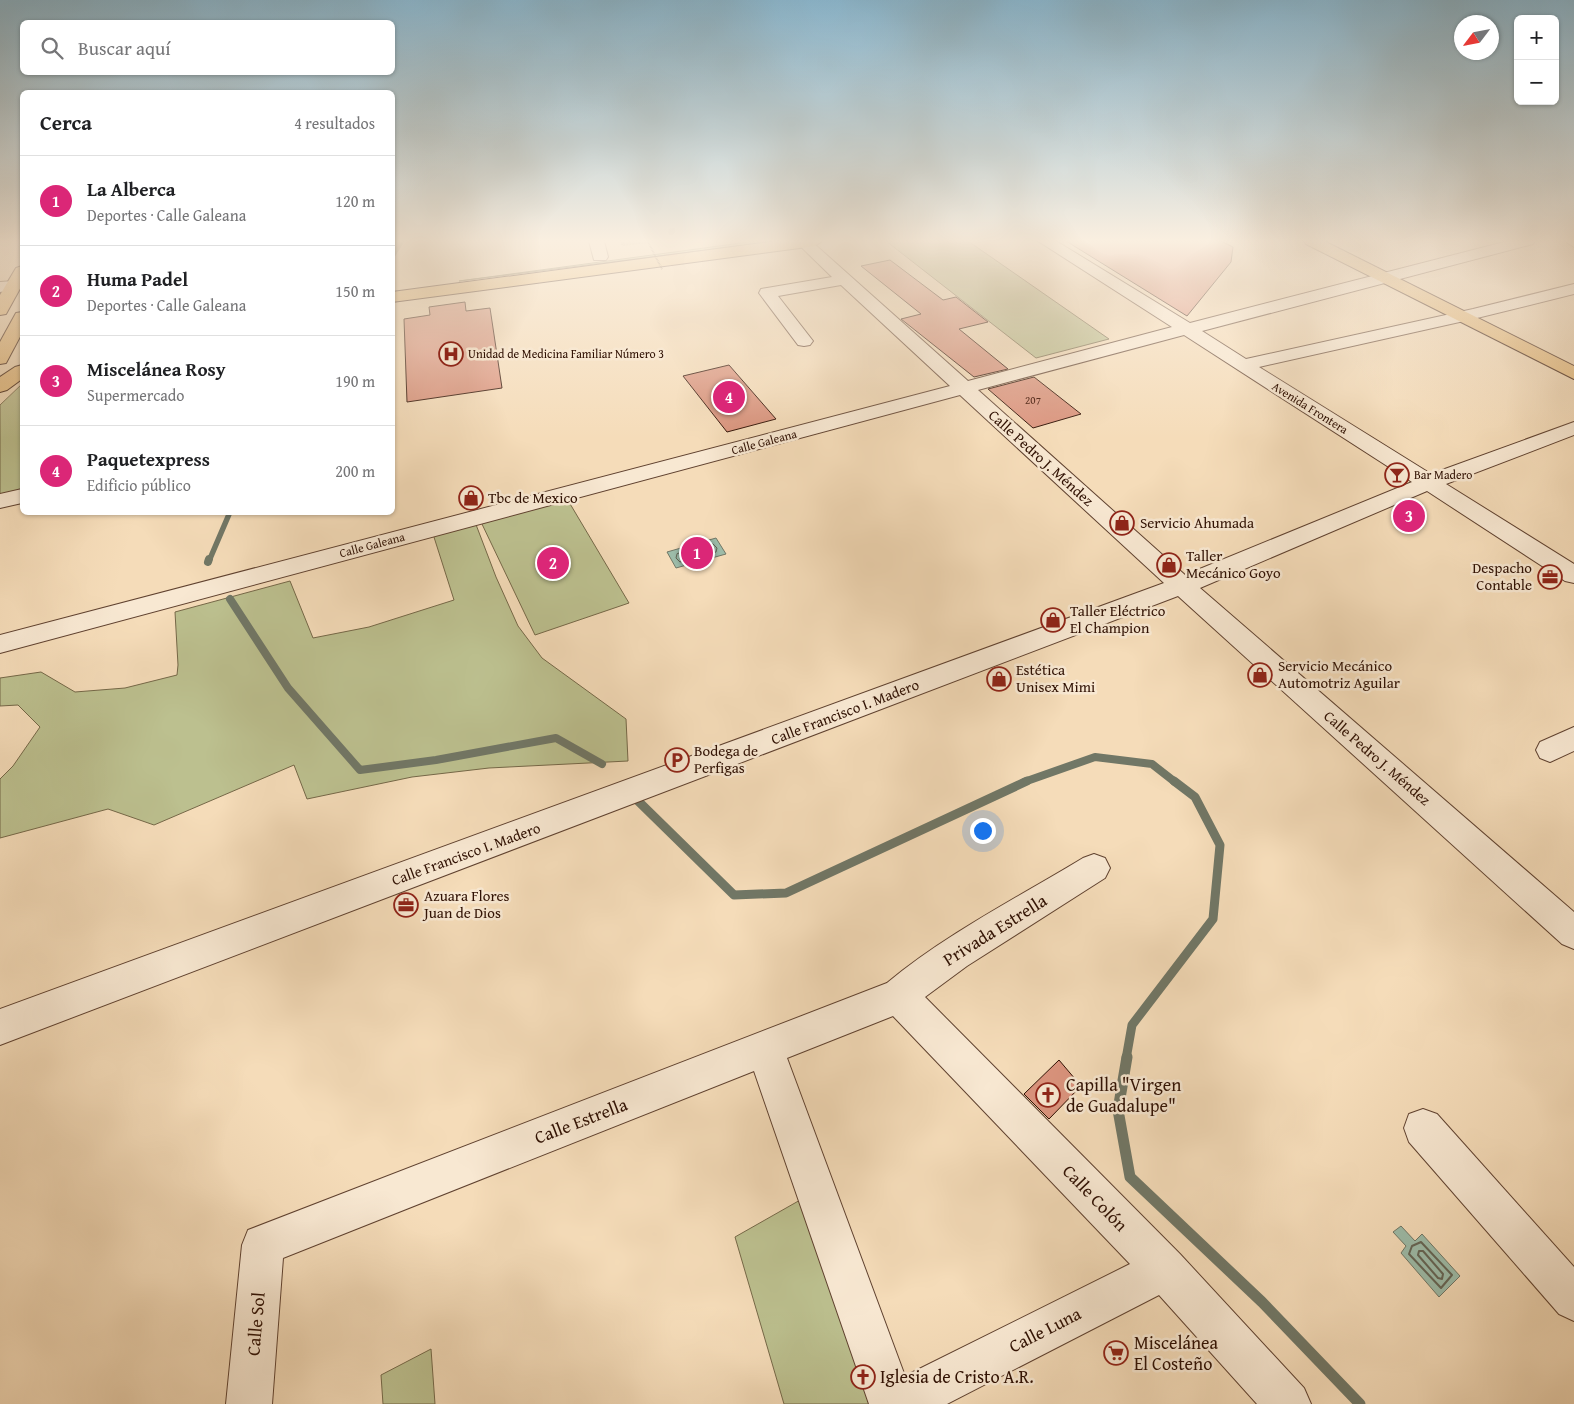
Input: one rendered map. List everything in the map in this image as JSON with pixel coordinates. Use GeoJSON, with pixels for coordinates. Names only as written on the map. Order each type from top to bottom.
{"type":"FeatureCollection","features":[{"type":"Feature","properties":{"kind":"main road"},"geometry":{"type":"LineString","coordinates":[[1450,307],[1574,364]]}},
{"type":"Feature","properties":{"kind":"main road"},"geometry":{"type":"LineString","coordinates":[[1467,315],[1574,373]]}},
{"type":"Feature","properties":{"kind":"main road"},"geometry":{"type":"LineString","coordinates":[[0,359],[13,333]]}},
{"type":"Feature","properties":{"kind":"main road"},"geometry":{"type":"LineString","coordinates":[[0,386],[20,372]]}},
{"type":"Feature","properties":{"kind":"street"},"geometry":{"type":"LineString","coordinates":[[777,307],[804,341]]}},
{"type":"Feature","properties":{"kind":"street","name":"Calle Pedro J. Méndez"},"geometry":{"type":"LineString","coordinates":[[872,307],[1182,586],[1574,933]]}},
{"type":"Feature","properties":{"kind":"street","name":"Avenida Frontera"},"geometry":{"type":"LineString","coordinates":[[1150,307],[1574,575]]}},
{"type":"Feature","properties":{"kind":"street","name":"Calle Galeana"},"geometry":{"type":"LineString","coordinates":[[0,644],[1274,307]]}},
{"type":"Feature","properties":{"kind":"street"},"geometry":{"type":"LineString","coordinates":[[1242,365],[1502,307]]}},
{"type":"Feature","properties":{"kind":"street","name":"Calle Francisco I. Madero"},"geometry":{"type":"LineString","coordinates":[[0,1027],[1182,586],[1428,483],[1574,428]]}},
{"type":"Feature","properties":{"kind":"street"},"geometry":{"type":"LineString","coordinates":[[0,501],[20,496]]}},
{"type":"Feature","properties":{"kind":"street","name":"Privada Estrella"},"geometry":{"type":"LineString","coordinates":[[898,996],[955,954],[1094,868]]}},
{"type":"Feature","properties":{"kind":"street","name":"Calle Estrella"},"geometry":{"type":"LineString","coordinates":[[263,1245],[898,996]]}},
{"type":"Feature","properties":{"kind":"street","name":"Calle Colón"},"geometry":{"type":"LineString","coordinates":[[898,996],[1164,1269],[1288,1404]]}},
{"type":"Feature","properties":{"kind":"street"},"geometry":{"type":"LineString","coordinates":[[765,1049],[892,1404]]}},
{"type":"Feature","properties":{"kind":"street"},"geometry":{"type":"LineString","coordinates":[[1422,1128],[1574,1299]]}},
{"type":"Feature","properties":{"kind":"street","name":"Calle Sol"},"geometry":{"type":"LineString","coordinates":[[248,1404],[263,1245]]}},
{"type":"Feature","properties":{"kind":"street","name":"Calle Luna"},"geometry":{"type":"LineString","coordinates":[[899,1404],[1164,1269]]}},
{"type":"Feature","properties":{"kind":"green space"},"geometry":{"type":"Polygon","coordinates":[[[970,307],[1062,307],[1109,339],[1036,358],[970,307]]]}},
{"type":"Feature","properties":{"kind":"green space"},"geometry":{"type":"Polygon","coordinates":[[[20,386],[20,497],[0,502],[0,405],[20,386]]]}},
{"type":"Feature","properties":{"kind":"green space"},"geometry":{"type":"Polygon","coordinates":[[[566,497],[629,603],[535,635],[481,522],[566,497]]]}},
{"type":"Feature","properties":{"kind":"green space"},"geometry":{"type":"Polygon","coordinates":[[[475,522],[496,577],[518,626],[542,658],[626,719],[628,761],[489,768],[412,777],[307,799],[294,765],[154,825],[108,809],[0,838],[0,779],[13,766],[40,727],[18,705],[0,706],[0,678],[41,672],[75,692],[125,688],[177,675],[175,612],[290,581],[313,638],[369,627],[454,600],[433,534],[475,522]]]}},
{"type":"Feature","properties":{"kind":"green space"},"geometry":{"type":"Polygon","coordinates":[[[809,1195],[873,1404],[784,1404],[735,1237],[809,1195]]]}},
{"type":"Feature","properties":{"kind":"green space"},"geometry":{"type":"Polygon","coordinates":[[[431,1349],[435,1404],[383,1404],[381,1375],[431,1349]]]}},
{"type":"Feature","properties":{"kind":"water"},"geometry":{"type":"Polygon","coordinates":[[[716,538],[726,554],[676,568],[667,552],[716,538]]]}},
{"type":"Feature","properties":{"kind":"water"},"geometry":{"type":"Polygon","coordinates":[[[1401,1226],[1415,1241],[1422,1234],[1460,1276],[1439,1297],[1401,1253],[1406,1246],[1393,1232],[1401,1226]]]}},
{"type":"Feature","properties":{"kind":"building","name":"Unidad de Medicina Familiar Número 3"},"geometry":{"type":"Polygon","coordinates":[[[429,307],[466,307],[466,311],[490,308],[502,388],[407,402],[404,319],[430,315],[429,307]]]}},
{"type":"Feature","properties":{"kind":"building"},"geometry":{"type":"Polygon","coordinates":[[[912,307],[968,307],[988,322],[959,329],[1008,369],[974,377],[901,319],[921,314],[912,307]]]}},
{"type":"Feature","properties":{"kind":"building"},"geometry":{"type":"Polygon","coordinates":[[[1172,307],[1195,307],[1187,316],[1172,307]]]}},
{"type":"Feature","properties":{"kind":"building"},"geometry":{"type":"Polygon","coordinates":[[[729,365],[776,419],[727,432],[683,376],[729,365]]]}},
{"type":"Feature","properties":{"kind":"building"},"geometry":{"type":"Polygon","coordinates":[[[1034,377],[1081,414],[1033,428],[988,389],[1034,377]]]}},
{"type":"Feature","properties":{"kind":"building"},"geometry":{"type":"Polygon","coordinates":[[[1059,1060],[1081,1086],[1049,1119],[1024,1094],[1059,1060]]]}},
{"type":"Feature","properties":{"kind":"waterway"},"geometry":{"type":"LineString","coordinates":[[209,561],[229,515]]}},
{"type":"Feature","properties":{"kind":"waterway"},"geometry":{"type":"LineString","coordinates":[[230,599],[288,688],[360,770],[436,760],[556,738],[602,764]]}},
{"type":"Feature","properties":{"kind":"waterway"},"geometry":{"type":"LineString","coordinates":[[1024,782],[1095,757],[1152,764],[1175,782]]}},
{"type":"Feature","properties":{"kind":"waterway"},"geometry":{"type":"LineString","coordinates":[[633,796],[734,895],[786,893],[1027,781]]}},
{"type":"Feature","properties":{"kind":"waterway"},"geometry":{"type":"LineString","coordinates":[[1126,1059],[1132,1025],[1213,919],[1220,845],[1195,797],[1174,781]]}},
{"type":"Feature","properties":{"kind":"waterway"},"geometry":{"type":"LineString","coordinates":[[1127,1057],[1118,1110],[1130,1177],[1262,1302],[1360,1404]]}},
{"type":"Feature","properties":{"kind":"place","name":"Unidad de Medicina Familiar Número 3"},"geometry":{"type":"Point","coordinates":[451,354]}},
{"type":"Feature","properties":{"kind":"place","name":"Paquetexpress"},"geometry":{"type":"Point","coordinates":[729,397]}},
{"type":"Feature","properties":{"kind":"place","name":"Bar Madero"},"geometry":{"type":"Point","coordinates":[1397,475]}},
{"type":"Feature","properties":{"kind":"place","name":"Tbc de Mexico"},"geometry":{"type":"Point","coordinates":[471,498]}},
{"type":"Feature","properties":{"kind":"place","name":"Miscelánea Rosy"},"geometry":{"type":"Point","coordinates":[1409,516]}},
{"type":"Feature","properties":{"kind":"place","name":"Servicio Ahumada"},"geometry":{"type":"Point","coordinates":[1122,523]}},
{"type":"Feature","properties":{"kind":"place","name":"La Alberca"},"geometry":{"type":"Point","coordinates":[697,553]}},
{"type":"Feature","properties":{"kind":"place","name":"Huma Padel"},"geometry":{"type":"Point","coordinates":[553,563]}},
{"type":"Feature","properties":{"kind":"place","name":"Taller Mecánico Goyo"},"geometry":{"type":"Point","coordinates":[1169,565]}},
{"type":"Feature","properties":{"kind":"place","name":"Despacho Contable"},"geometry":{"type":"Point","coordinates":[1550,577]}},
{"type":"Feature","properties":{"kind":"place","name":"Taller Eléctrico El Champion"},"geometry":{"type":"Point","coordinates":[1053,620]}},
{"type":"Feature","properties":{"kind":"place","name":"Servicio Mecánico Automotriz Aguilar"},"geometry":{"type":"Point","coordinates":[1260,675]}},
{"type":"Feature","properties":{"kind":"place","name":"Estética Unisex Mimi"},"geometry":{"type":"Point","coordinates":[999,679]}},
{"type":"Feature","properties":{"kind":"place","name":"Bodega de Perfigas"},"geometry":{"type":"Point","coordinates":[677,760]}},
{"type":"Feature","properties":{"kind":"place","name":"Azuara Flores Juan de Dios"},"geometry":{"type":"Point","coordinates":[406,905]}},
{"type":"Feature","properties":{"kind":"place","name":"Capilla \"Virgen de Guadalupe\""},"geometry":{"type":"Point","coordinates":[1048,1095]}},
{"type":"Feature","properties":{"kind":"place","name":"Miscelánea El Costeño"},"geometry":{"type":"Point","coordinates":[1116,1353]}},
{"type":"Feature","properties":{"kind":"place","name":"Iglesia de Cristo A.R."},"geometry":{"type":"Point","coordinates":[863,1377]}}]}
